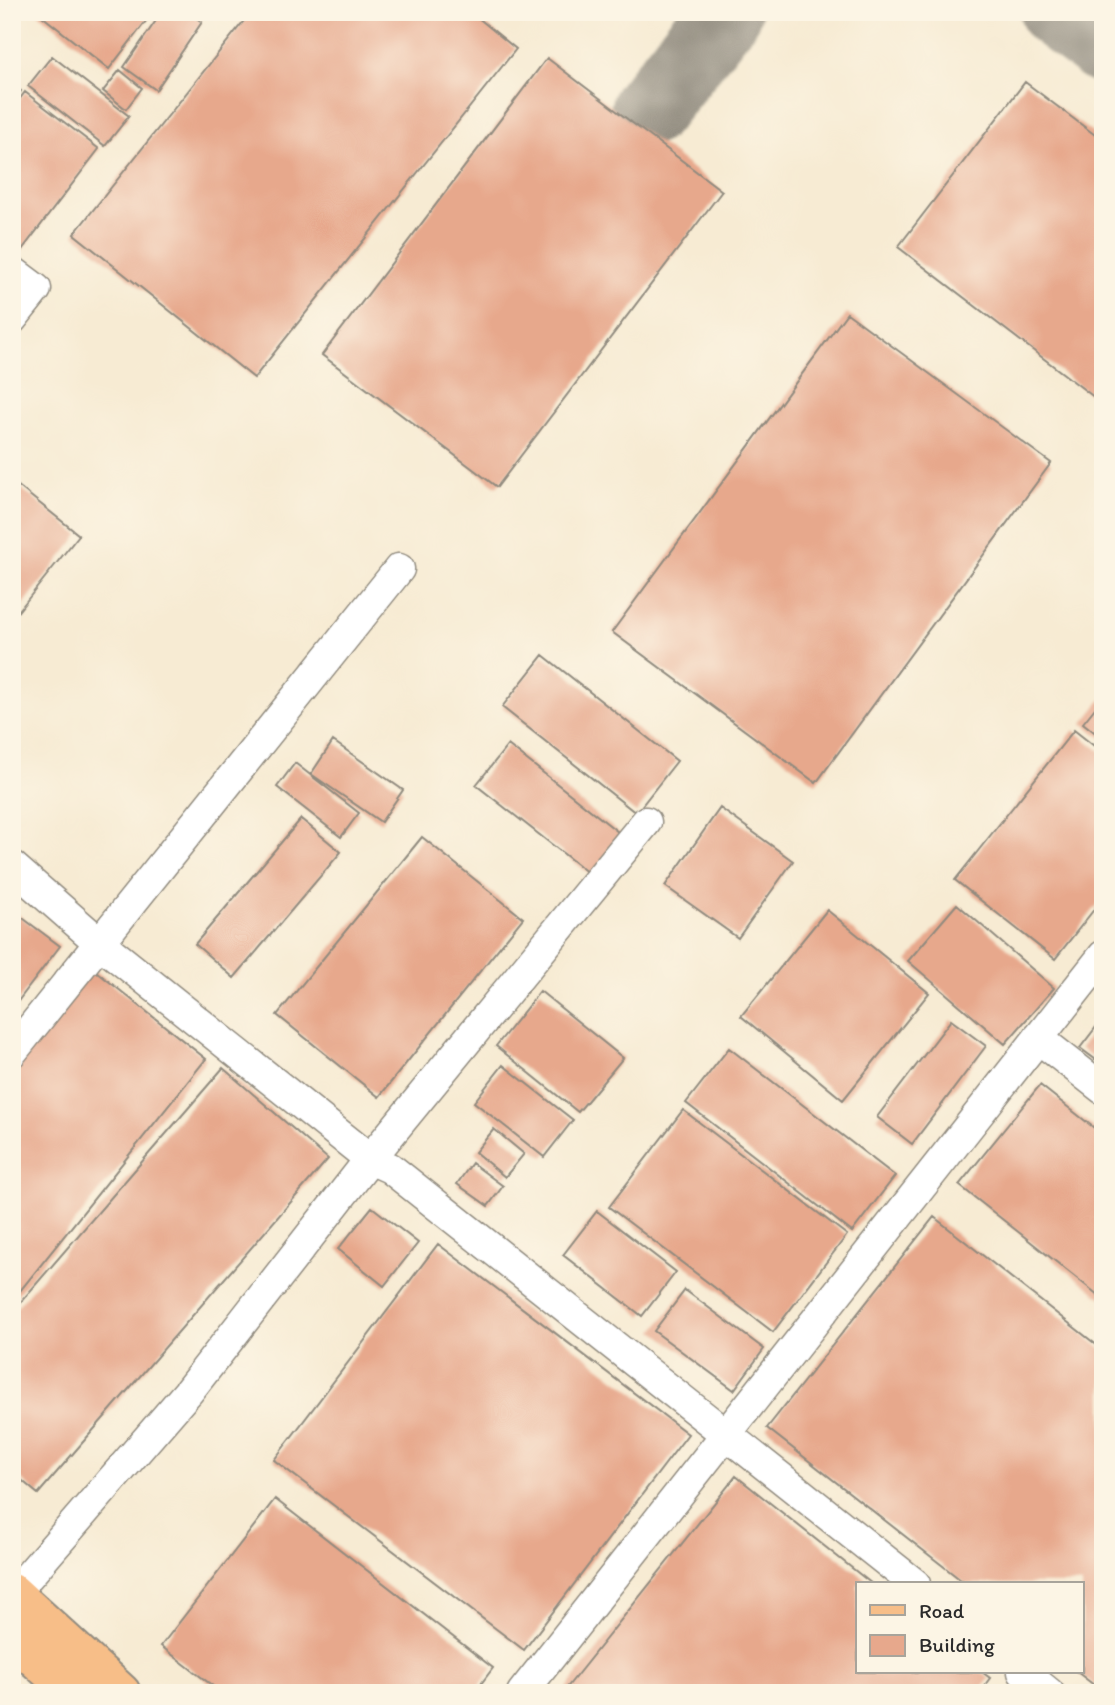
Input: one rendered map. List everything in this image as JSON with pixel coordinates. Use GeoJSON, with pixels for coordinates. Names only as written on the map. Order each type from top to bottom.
{"type":"FeatureCollection","features":[{"type":"Feature","properties":{"kind":"main road"},"geometry":{"type":"LineString","coordinates":[[13,1594],[121,1693]]}},
{"type":"Feature","properties":{"kind":"main road"},"geometry":{"type":"LineString","coordinates":[[12,1637],[74,1693]]}},
{"type":"Feature","properties":{"kind":"lane"},"geometry":{"type":"LineString","coordinates":[[12,271],[37,289],[12,320]]}},
{"type":"Feature","properties":{"kind":"lane"},"geometry":{"type":"LineString","coordinates":[[12,1052],[399,569]]}},
{"type":"Feature","properties":{"kind":"lane"},"geometry":{"type":"LineString","coordinates":[[13,1594],[188,1392],[370,1159],[646,822]]}},
{"type":"Feature","properties":{"kind":"lane"},"geometry":{"type":"LineString","coordinates":[[12,866],[101,944],[370,1159],[390,1168],[726,1431],[913,1582]]}},
{"type":"Feature","properties":{"kind":"lane"},"geometry":{"type":"LineString","coordinates":[[522,1693],[1103,956]]}},
{"type":"Feature","properties":{"kind":"lane"},"geometry":{"type":"LineString","coordinates":[[1038,1038],[1103,1089]]}},
{"type":"Feature","properties":{"kind":"lane"},"geometry":{"type":"LineString","coordinates":[[1025,1674],[1049,1693]]}},
{"type":"Feature","properties":{"kind":"building"},"geometry":{"type":"Polygon","coordinates":[[[37,12],[153,12],[109,69],[37,12]]]}},
{"type":"Feature","properties":{"kind":"building"},"geometry":{"type":"Polygon","coordinates":[[[162,12],[188,12],[202,22],[156,90],[124,67],[162,12]]]}},
{"type":"Feature","properties":{"kind":"building"},"geometry":{"type":"Polygon","coordinates":[[[251,12],[471,12],[516,49],[254,378],[74,234],[251,12]]]}},
{"type":"Feature","properties":{"kind":"building"},"geometry":{"type":"Polygon","coordinates":[[[52,56],[129,116],[105,146],[28,86],[52,56]]]}},
{"type":"Feature","properties":{"kind":"building"},"geometry":{"type":"Polygon","coordinates":[[[547,58],[722,191],[497,487],[322,355],[547,58]]]}},
{"type":"Feature","properties":{"kind":"building"},"geometry":{"type":"Polygon","coordinates":[[[120,70],[142,88],[126,109],[103,91],[120,70]]]}},
{"type":"Feature","properties":{"kind":"building"},"geometry":{"type":"Polygon","coordinates":[[[1025,82],[1103,141],[1103,404],[898,247],[1025,82]]]}},
{"type":"Feature","properties":{"kind":"building"},"geometry":{"type":"Polygon","coordinates":[[[12,84],[21,91],[12,103],[12,84]]]}},
{"type":"Feature","properties":{"kind":"building"},"geometry":{"type":"Polygon","coordinates":[[[25,92],[99,149],[21,251],[12,244],[12,109],[25,92]]]}},
{"type":"Feature","properties":{"kind":"building"},"geometry":{"type":"Polygon","coordinates":[[[847,313],[1051,463],[816,783],[612,632],[847,313]]]}},
{"type":"Feature","properties":{"kind":"building"},"geometry":{"type":"Polygon","coordinates":[[[12,481],[79,535],[12,619],[12,481]]]}},
{"type":"Feature","properties":{"kind":"building"},"geometry":{"type":"Polygon","coordinates":[[[543,655],[677,761],[636,813],[502,707],[543,655]]]}},
{"type":"Feature","properties":{"kind":"building"},"geometry":{"type":"Polygon","coordinates":[[[1103,698],[1103,739],[1083,723],[1103,698]]]}},
{"type":"Feature","properties":{"kind":"building"},"geometry":{"type":"Polygon","coordinates":[[[1074,730],[1103,753],[1103,898],[1055,959],[955,880],[1074,730]]]}},
{"type":"Feature","properties":{"kind":"building"},"geometry":{"type":"Polygon","coordinates":[[[333,741],[403,790],[381,822],[311,774],[333,741]]]}},
{"type":"Feature","properties":{"kind":"building"},"geometry":{"type":"Polygon","coordinates":[[[508,745],[623,836],[592,876],[476,785],[508,745]]]}},
{"type":"Feature","properties":{"kind":"building"},"geometry":{"type":"Polygon","coordinates":[[[295,763],[359,813],[341,837],[277,787],[295,763]]]}},
{"type":"Feature","properties":{"kind":"building"},"geometry":{"type":"Polygon","coordinates":[[[720,808],[793,861],[738,938],[665,886],[720,808]]]}},
{"type":"Feature","properties":{"kind":"building"},"geometry":{"type":"Polygon","coordinates":[[[301,819],[341,852],[234,978],[195,944],[301,819]]]}},
{"type":"Feature","properties":{"kind":"building"},"geometry":{"type":"Polygon","coordinates":[[[422,837],[523,918],[379,1097],[277,1015],[422,837]]]}},
{"type":"Feature","properties":{"kind":"building"},"geometry":{"type":"Polygon","coordinates":[[[957,904],[1054,988],[1005,1044],[908,961],[957,904]]]}},
{"type":"Feature","properties":{"kind":"building"},"geometry":{"type":"Polygon","coordinates":[[[12,910],[60,946],[12,1009],[12,910]]]}},
{"type":"Feature","properties":{"kind":"building"},"geometry":{"type":"Polygon","coordinates":[[[827,910],[929,993],[843,1100],[741,1016],[827,910]]]}},
{"type":"Feature","properties":{"kind":"building"},"geometry":{"type":"Polygon","coordinates":[[[92,968],[206,1059],[12,1301],[12,1068],[92,968]]]}},
{"type":"Feature","properties":{"kind":"building"},"geometry":{"type":"Polygon","coordinates":[[[540,991],[623,1058],[578,1112],[496,1046],[540,991]]]}},
{"type":"Feature","properties":{"kind":"building"},"geometry":{"type":"Polygon","coordinates":[[[1103,1018],[1103,1065],[1080,1048],[1103,1018]]]}},
{"type":"Feature","properties":{"kind":"building"},"geometry":{"type":"Polygon","coordinates":[[[951,1020],[986,1046],[912,1144],[877,1117],[951,1020]]]}},
{"type":"Feature","properties":{"kind":"building"},"geometry":{"type":"Polygon","coordinates":[[[729,1048],[895,1176],[852,1232],[686,1103],[729,1048]]]}},
{"type":"Feature","properties":{"kind":"building"},"geometry":{"type":"Polygon","coordinates":[[[503,1065],[573,1120],[544,1157],[474,1102],[503,1065]]]}},
{"type":"Feature","properties":{"kind":"building"},"geometry":{"type":"Polygon","coordinates":[[[223,1068],[328,1159],[38,1494],[12,1472],[12,1312],[223,1068]]]}},
{"type":"Feature","properties":{"kind":"building"},"geometry":{"type":"Polygon","coordinates":[[[1040,1085],[1103,1135],[1103,1299],[959,1185],[1040,1085]]]}},
{"type":"Feature","properties":{"kind":"building"},"geometry":{"type":"Polygon","coordinates":[[[683,1110],[847,1235],[773,1332],[609,1207],[683,1110]]]}},
{"type":"Feature","properties":{"kind":"building"},"geometry":{"type":"Polygon","coordinates":[[[494,1129],[524,1154],[505,1177],[475,1152],[494,1129]]]}},
{"type":"Feature","properties":{"kind":"building"},"geometry":{"type":"Polygon","coordinates":[[[472,1163],[503,1186],[488,1206],[457,1184],[472,1163]]]}},
{"type":"Feature","properties":{"kind":"building"},"geometry":{"type":"Polygon","coordinates":[[[372,1207],[418,1243],[384,1286],[338,1249],[372,1207]]]}},
{"type":"Feature","properties":{"kind":"building"},"geometry":{"type":"Polygon","coordinates":[[[597,1211],[676,1272],[642,1316],[563,1255],[597,1211]]]}},
{"type":"Feature","properties":{"kind":"building"},"geometry":{"type":"Polygon","coordinates":[[[934,1217],[1103,1350],[1103,1692],[1080,1674],[1084,1674],[1084,1582],[963,1582],[767,1428],[934,1217]]]}},
{"type":"Feature","properties":{"kind":"building"},"geometry":{"type":"Polygon","coordinates":[[[438,1244],[688,1434],[524,1650],[274,1460],[438,1244]]]}},
{"type":"Feature","properties":{"kind":"building"},"geometry":{"type":"Polygon","coordinates":[[[685,1290],[764,1349],[734,1390],[654,1331],[685,1290]]]}},
{"type":"Feature","properties":{"kind":"building"},"geometry":{"type":"Polygon","coordinates":[[[736,1476],[869,1582],[856,1582],[856,1674],[985,1674],[990,1678],[979,1693],[569,1693],[565,1690],[736,1476]]]}},
{"type":"Feature","properties":{"kind":"building"},"geometry":{"type":"Polygon","coordinates":[[[275,1499],[493,1668],[474,1693],[222,1693],[161,1646],[275,1499]]]}},
{"type":"Feature","properties":{"kind":"taxiway"},"geometry":{"type":"LineString","coordinates":[[648,109],[724,12]]}},
{"type":"Feature","properties":{"kind":"taxiway"},"geometry":{"type":"LineString","coordinates":[[1057,12],[1103,47]]}}]}
